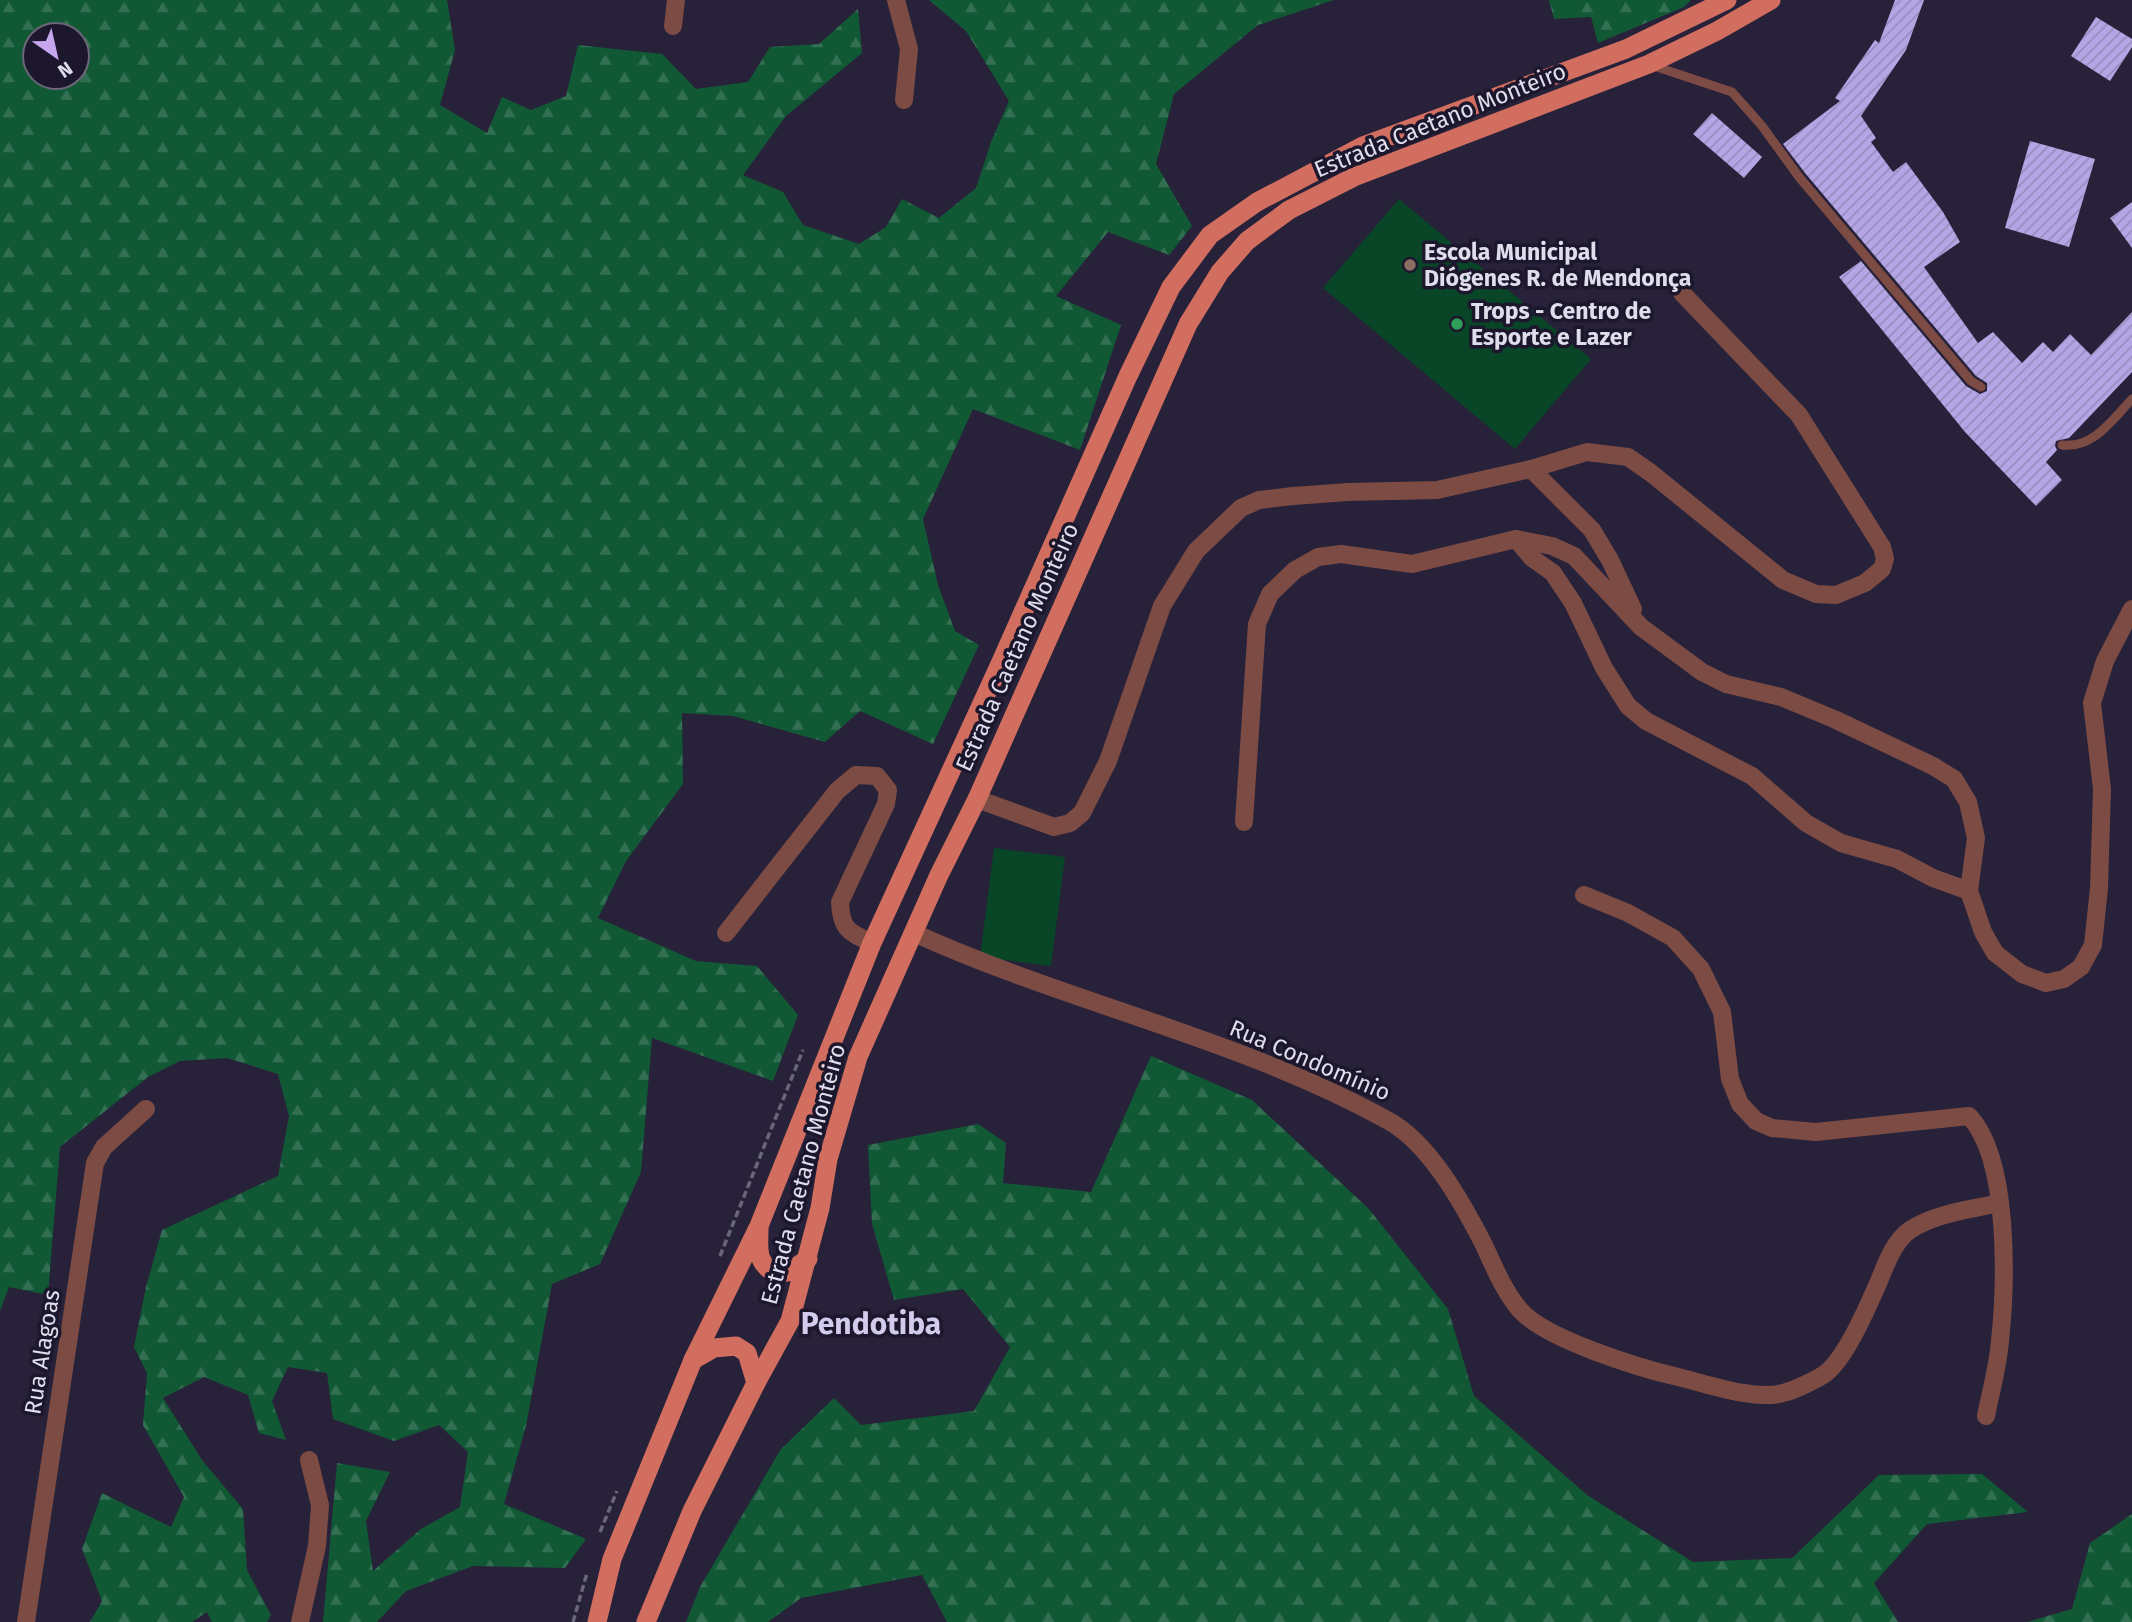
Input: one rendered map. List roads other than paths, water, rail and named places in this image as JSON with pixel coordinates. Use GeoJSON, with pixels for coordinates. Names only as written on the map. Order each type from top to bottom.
{"type":"FeatureCollection","features":[{"type":"Feature","properties":{"kind":"main road","name":"Estrada Caetano Monteiro"},"geometry":{"type":"LineString","coordinates":[[597,1622],[612,1559],[693,1360],[759,1226],[872,943],[1128,376],[1171,287],[1210,235],[1257,202],[1363,146],[1626,49],[1727,0]]}},
{"type":"Feature","properties":{"kind":"main road","name":"Estrada Caetano Monteiro"},"geometry":{"type":"LineString","coordinates":[[646,1622],[692,1511],[790,1321],[820,1208],[828,1159],[870,1024],[977,799],[1188,324],[1220,272],[1247,241],[1289,210],[1354,177],[1649,64],[1717,31],[1772,0]]}},
{"type":"Feature","properties":{"kind":"main road"},"geometry":{"type":"LineString","coordinates":[[759,1226],[759,1256],[764,1268],[776,1274],[788,1272],[808,1259]]}},
{"type":"Feature","properties":{"kind":"main road"},"geometry":{"type":"LineString","coordinates":[[693,1360],[714,1348],[736,1346],[747,1353],[756,1383]]}},
{"type":"Feature","properties":{"kind":"street"},"geometry":{"type":"LineString","coordinates":[[673,26],[676,0]]}},
{"type":"Feature","properties":{"kind":"street"},"geometry":{"type":"LineString","coordinates":[[896,0],[909,50],[904,100]]}},
{"type":"Feature","properties":{"kind":"street"},"geometry":{"type":"LineString","coordinates":[[977,799],[1054,827],[1070,823],[1082,813],[1108,761],[1162,606],[1196,551],[1241,508],[1259,500],[1348,492],[1437,490],[1531,469],[1587,452],[1628,457],[1783,580],[1816,594],[1836,595],[1865,583],[1882,569],[1885,559],[1882,547],[1799,415],[1682,293]]}},
{"type":"Feature","properties":{"kind":"street"},"geometry":{"type":"LineString","coordinates":[[1531,469],[1592,530],[1610,560],[1641,627]]}},
{"type":"Feature","properties":{"kind":"street"},"geometry":{"type":"LineString","coordinates":[[1516,539],[1532,558],[1553,573],[1573,603],[1604,668],[1628,706],[1646,721],[1752,776],[1806,823],[1841,843],[1897,859],[1933,878],[1969,891]]}},
{"type":"Feature","properties":{"kind":"street"},"geometry":{"type":"LineString","coordinates":[[1244,822],[1257,625],[1270,594],[1295,570],[1318,557],[1341,554],[1412,564],[1516,539],[1552,546],[1574,556],[1641,627],[1702,671],[1726,684],[1781,697],[1834,719],[1933,766],[1954,779],[1968,802],[1976,838],[1969,891],[1983,932],[1995,953],[2022,974],[2046,983],[2064,979],[2081,967],[2093,945],[2099,888],[2102,789],[2092,703],[2105,661],[2132,609]]}},
{"type":"Feature","properties":{"kind":"street"},"geometry":{"type":"LineString","coordinates":[[726,933],[837,791],[856,775],[877,776],[888,790],[886,804],[840,902],[841,919],[849,932],[872,943]]}},
{"type":"Feature","properties":{"kind":"street"},"geometry":{"type":"LineString","coordinates":[[1584,895],[1628,913],[1673,938],[1701,970],[1722,1012],[1730,1079],[1740,1104],[1756,1121],[1772,1128],[1816,1132],[1969,1116],[1979,1126],[1989,1149],[1999,1203],[2005,1262],[2001,1329],[1986,1416]]}},
{"type":"Feature","properties":{"kind":"street","name":"Rua Condomínio"},"geometry":{"type":"LineString","coordinates":[[914,933],[955,952],[1161,1024],[1316,1084],[1392,1122],[1432,1158],[1520,1311],[1552,1334],[1654,1372],[1752,1395],[1782,1394],[1825,1374],[1847,1346],[1874,1294],[1889,1256],[1906,1232],[1927,1221],[1999,1203]]}},
{"type":"Feature","properties":{"kind":"street","name":"Rua Alagoas"},"geometry":{"type":"LineString","coordinates":[[26,1622],[95,1163],[104,1147],[146,1109]]}},
{"type":"Feature","properties":{"kind":"street"},"geometry":{"type":"LineString","coordinates":[[300,1622],[317,1546],[320,1505],[309,1460]]}},
{"type":"Feature","properties":{"kind":"lane"},"geometry":{"type":"LineString","coordinates":[[1649,64],[1732,92],[1971,381],[1981,387]]}},
{"type":"Feature","properties":{"kind":"lane"},"geometry":{"type":"LineString","coordinates":[[2062,445],[2072,447],[2095,438],[2132,398]]}},
{"type":"Feature","properties":{"kind":"place","name":"Escola Municipal Diógenes R. de Mendonça"},"geometry":{"type":"Point","coordinates":[1410,265]}},
{"type":"Feature","properties":{"kind":"place","name":"Trops - Centro de Esporte e Lazer"},"geometry":{"type":"Point","coordinates":[1457,324]}},
{"type":"Feature","properties":{"kind":"district","name":"Pendotiba"},"geometry":{"type":"Point","coordinates":[871,1324]}}]}
